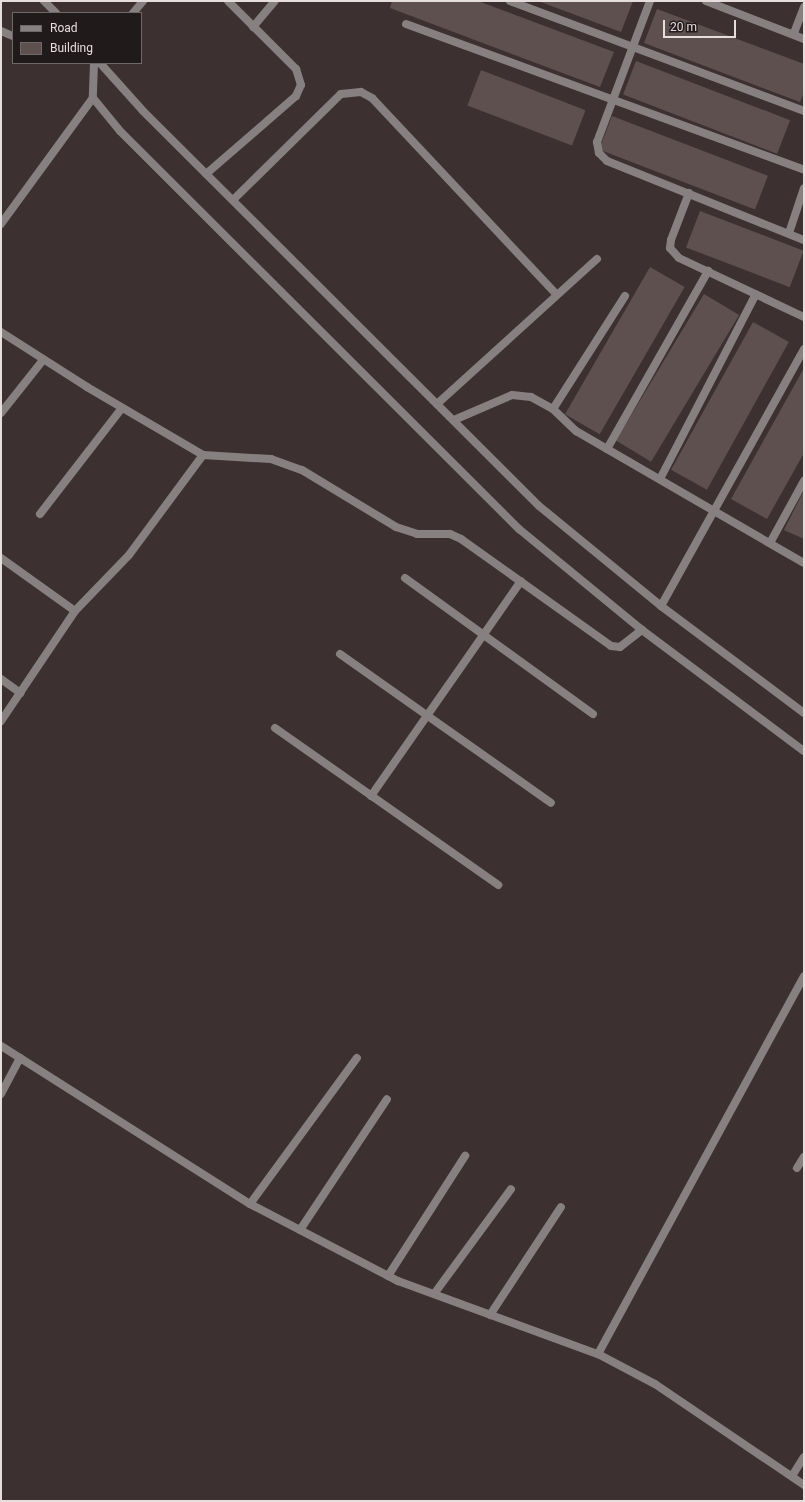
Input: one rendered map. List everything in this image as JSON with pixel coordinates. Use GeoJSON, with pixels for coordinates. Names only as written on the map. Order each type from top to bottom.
{"type":"FeatureCollection","features":[{"type":"Feature","properties":{"kind":"street"},"geometry":{"type":"LineString","coordinates":[[44,1],[55,12]]}},
{"type":"Feature","properties":{"kind":"street"},"geometry":{"type":"LineString","coordinates":[[134,12],[144,1]]}},
{"type":"Feature","properties":{"kind":"street"},"geometry":{"type":"LineString","coordinates":[[206,174],[296,96],[302,84],[296,69],[228,1]]}},
{"type":"Feature","properties":{"kind":"street"},"geometry":{"type":"LineString","coordinates":[[253,26],[275,1]]}},
{"type":"Feature","properties":{"kind":"street"},"geometry":{"type":"LineString","coordinates":[[510,1],[804,110]]}},
{"type":"Feature","properties":{"kind":"street"},"geometry":{"type":"LineString","coordinates":[[650,1],[631,46],[614,100],[597,142],[599,154],[607,160],[804,240]]}},
{"type":"Feature","properties":{"kind":"street"},"geometry":{"type":"LineString","coordinates":[[706,1],[794,33],[804,39]]}},
{"type":"Feature","properties":{"kind":"street"},"geometry":{"type":"LineString","coordinates":[[794,33],[804,7]]}},
{"type":"Feature","properties":{"kind":"street"},"geometry":{"type":"LineString","coordinates":[[406,24],[804,170]]}},
{"type":"Feature","properties":{"kind":"street"},"geometry":{"type":"LineString","coordinates":[[1,31],[12,36]]}},
{"type":"Feature","properties":{"kind":"street"},"geometry":{"type":"LineString","coordinates":[[1,224],[93,98],[94,64]]}},
{"type":"Feature","properties":{"kind":"street"},"geometry":{"type":"LineString","coordinates":[[101,64],[206,174],[539,506],[661,606],[804,713]]}},
{"type":"Feature","properties":{"kind":"street"},"geometry":{"type":"LineString","coordinates":[[233,200],[341,94],[361,92],[372,98],[557,295]]}},
{"type":"Feature","properties":{"kind":"street"},"geometry":{"type":"LineString","coordinates":[[93,98],[120,131],[519,530],[642,630],[804,751]]}},
{"type":"Feature","properties":{"kind":"street"},"geometry":{"type":"LineString","coordinates":[[789,233],[804,188]]}},
{"type":"Feature","properties":{"kind":"street"},"geometry":{"type":"LineString","coordinates":[[689,193],[670,240],[670,248],[680,258],[804,316]]}},
{"type":"Feature","properties":{"kind":"street"},"geometry":{"type":"LineString","coordinates":[[437,404],[597,259]]}},
{"type":"Feature","properties":{"kind":"street"},"geometry":{"type":"LineString","coordinates":[[607,449],[708,271]]}},
{"type":"Feature","properties":{"kind":"street"},"geometry":{"type":"LineString","coordinates":[[660,479],[756,294]]}},
{"type":"Feature","properties":{"kind":"street"},"geometry":{"type":"LineString","coordinates":[[553,409],[625,296]]}},
{"type":"Feature","properties":{"kind":"street"},"geometry":{"type":"LineString","coordinates":[[1,332],[43,360],[203,455],[271,459],[302,470],[396,527],[417,534],[450,534],[461,539],[522,581],[611,646],[620,647],[642,630]]}},
{"type":"Feature","properties":{"kind":"street"},"geometry":{"type":"LineString","coordinates":[[661,606],[804,349]]}},
{"type":"Feature","properties":{"kind":"street"},"geometry":{"type":"LineString","coordinates":[[1,413],[43,360]]}},
{"type":"Feature","properties":{"kind":"street"},"geometry":{"type":"LineString","coordinates":[[454,420],[512,395],[531,397],[553,409],[576,431],[714,509],[804,563]]}},
{"type":"Feature","properties":{"kind":"street"},"geometry":{"type":"LineString","coordinates":[[40,514],[122,408]]}},
{"type":"Feature","properties":{"kind":"street"},"geometry":{"type":"LineString","coordinates":[[1,721],[75,611],[129,555],[203,455]]}},
{"type":"Feature","properties":{"kind":"street"},"geometry":{"type":"LineString","coordinates":[[770,543],[804,480]]}},
{"type":"Feature","properties":{"kind":"street"},"geometry":{"type":"LineString","coordinates":[[1,558],[75,611]]}},
{"type":"Feature","properties":{"kind":"street"},"geometry":{"type":"LineString","coordinates":[[405,578],[593,714]]}},
{"type":"Feature","properties":{"kind":"street"},"geometry":{"type":"LineString","coordinates":[[371,796],[522,581]]}},
{"type":"Feature","properties":{"kind":"street"},"geometry":{"type":"LineString","coordinates":[[340,654],[551,803]]}},
{"type":"Feature","properties":{"kind":"street"},"geometry":{"type":"LineString","coordinates":[[1,679],[20,693]]}},
{"type":"Feature","properties":{"kind":"street"},"geometry":{"type":"LineString","coordinates":[[275,728],[498,885]]}},
{"type":"Feature","properties":{"kind":"street"},"geometry":{"type":"LineString","coordinates":[[598,1354],[804,976]]}},
{"type":"Feature","properties":{"kind":"street"},"geometry":{"type":"LineString","coordinates":[[1,1046],[250,1204],[388,1276],[598,1354],[655,1384],[804,1485]]}},
{"type":"Feature","properties":{"kind":"street"},"geometry":{"type":"LineString","coordinates":[[1,1094],[20,1058]]}},
{"type":"Feature","properties":{"kind":"street"},"geometry":{"type":"LineString","coordinates":[[250,1204],[356,1058]]}},
{"type":"Feature","properties":{"kind":"street"},"geometry":{"type":"LineString","coordinates":[[300,1230],[387,1098]]}},
{"type":"Feature","properties":{"kind":"street"},"geometry":{"type":"LineString","coordinates":[[388,1276],[465,1156]]}},
{"type":"Feature","properties":{"kind":"street"},"geometry":{"type":"LineString","coordinates":[[797,1168],[804,1157]]}},
{"type":"Feature","properties":{"kind":"street"},"geometry":{"type":"LineString","coordinates":[[434,1294],[511,1189]]}},
{"type":"Feature","properties":{"kind":"street"},"geometry":{"type":"LineString","coordinates":[[490,1315],[561,1207]]}},
{"type":"Feature","properties":{"kind":"street"},"geometry":{"type":"LineString","coordinates":[[792,1476],[804,1457]]}},
{"type":"Feature","properties":{"kind":"building"},"geometry":{"type":"Polygon","coordinates":[[[392,1],[478,1],[614,52],[600,87],[390,8],[392,1]]]}},
{"type":"Feature","properties":{"kind":"building"},"geometry":{"type":"Polygon","coordinates":[[[538,1],[633,1],[621,32],[538,1]]]}},
{"type":"Feature","properties":{"kind":"building"},"geometry":{"type":"Polygon","coordinates":[[[657,9],[804,64],[804,92],[800,102],[644,43],[657,9]]]}},
{"type":"Feature","properties":{"kind":"building"},"geometry":{"type":"Polygon","coordinates":[[[636,61],[790,120],[777,154],[623,95],[636,61]]]}},
{"type":"Feature","properties":{"kind":"building"},"geometry":{"type":"Polygon","coordinates":[[[481,70],[586,110],[572,146],[467,105],[481,70]]]}},
{"type":"Feature","properties":{"kind":"building"},"geometry":{"type":"Polygon","coordinates":[[[612,116],[768,176],[755,209],[599,150],[612,116]]]}},
{"type":"Feature","properties":{"kind":"building"},"geometry":{"type":"Polygon","coordinates":[[[700,211],[804,251],[790,287],[686,247],[700,211]]]}},
{"type":"Feature","properties":{"kind":"building"},"geometry":{"type":"Polygon","coordinates":[[[650,267],[685,287],[600,434],[565,414],[650,267]]]}},
{"type":"Feature","properties":{"kind":"building"},"geometry":{"type":"Polygon","coordinates":[[[704,294],[739,315],[651,462],[616,441],[704,294]]]}},
{"type":"Feature","properties":{"kind":"building"},"geometry":{"type":"Polygon","coordinates":[[[753,322],[789,342],[707,490],[671,470],[753,322]]]}},
{"type":"Feature","properties":{"kind":"building"},"geometry":{"type":"Polygon","coordinates":[[[804,368],[804,453],[767,519],[731,499],[804,368]]]}},
{"type":"Feature","properties":{"kind":"building"},"geometry":{"type":"Polygon","coordinates":[[[804,490],[804,539],[784,530],[804,490]]]}}]}
